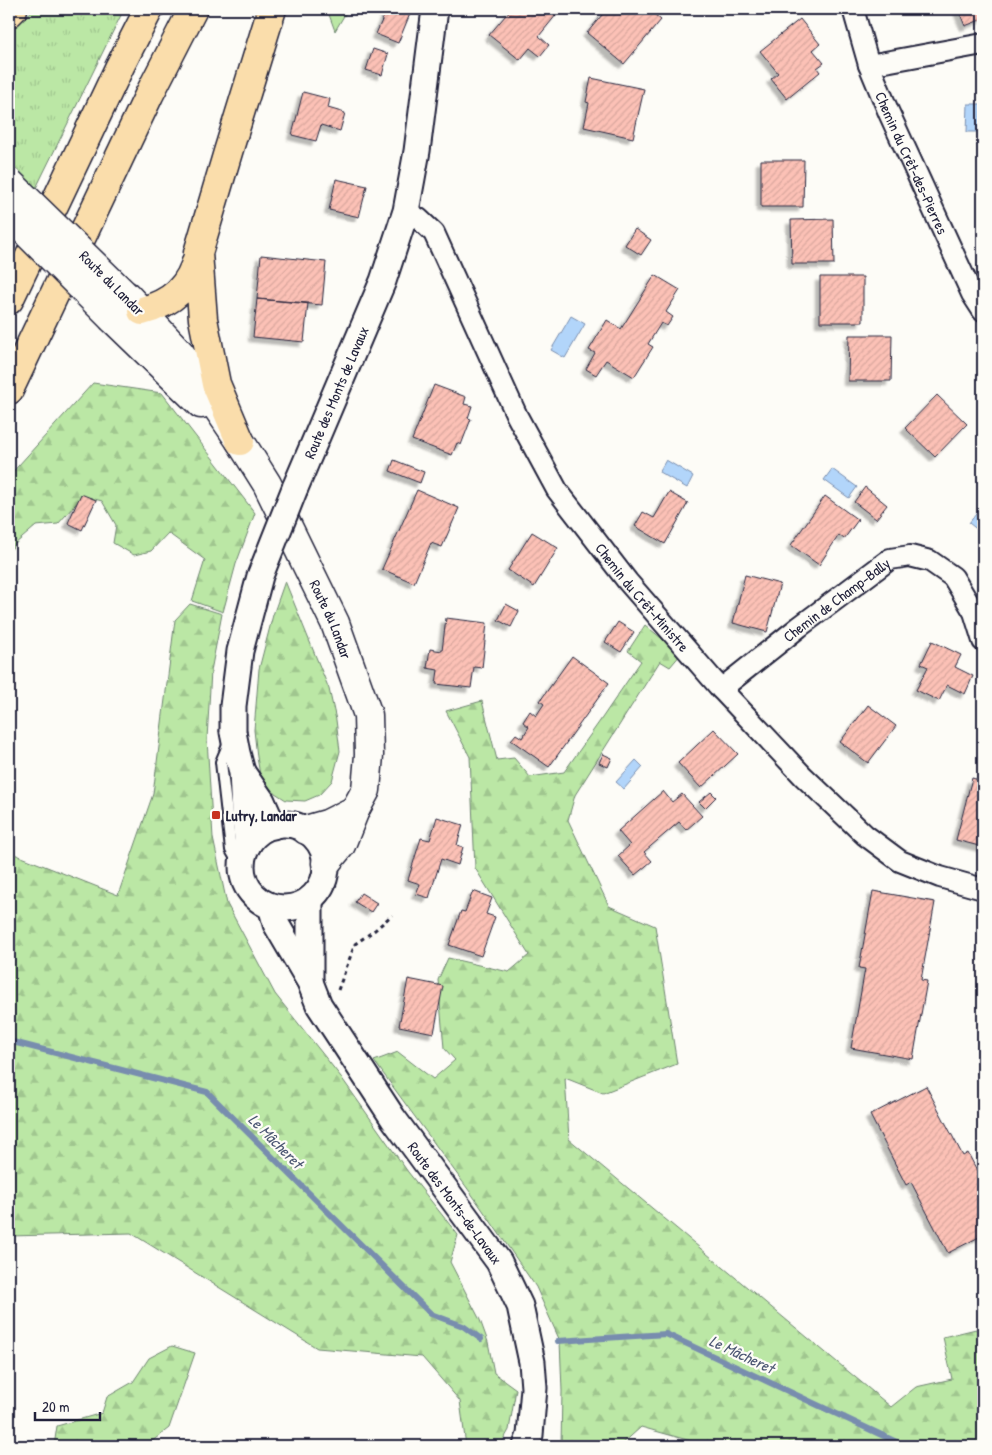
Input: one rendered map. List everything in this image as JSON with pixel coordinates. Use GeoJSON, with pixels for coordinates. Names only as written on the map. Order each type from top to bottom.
{"type":"FeatureCollection","features":[{"type":"Feature","properties":{"kind":"highway"},"geometry":{"type":"LineString","coordinates":[[9,300],[149,9]]}},
{"type":"Feature","properties":{"kind":"highway"},"geometry":{"type":"LineString","coordinates":[[9,390],[149,95],[193,9]]}},
{"type":"Feature","properties":{"kind":"highway"},"geometry":{"type":"LineString","coordinates":[[125,308],[156,307],[168,301],[180,291],[195,267],[233,133],[272,9]]}},
{"type":"Feature","properties":{"kind":"highway"},"geometry":{"type":"LineString","coordinates":[[198,253],[202,319],[216,384],[240,441]]}},
{"type":"Feature","properties":{"kind":"main road","name":"Route du Landar"},"geometry":{"type":"LineString","coordinates":[[9,182],[125,308],[240,441],[267,484],[335,622],[368,715],[369,755],[366,790],[355,810],[341,845],[326,863]]}},
{"type":"Feature","properties":{"kind":"main road","name":"Route du Landar"},"geometry":{"type":"LineString","coordinates":[[9,216],[43,249],[125,308]]}},
{"type":"Feature","properties":{"kind":"main road"},"geometry":{"type":"LineString","coordinates":[[306,830],[327,824],[355,810]]}},
{"type":"Feature","properties":{"kind":"street","name":"Route des Monts de Lavaux"},"geometry":{"type":"LineString","coordinates":[[248,845],[242,772],[236,754],[233,732],[240,651],[260,576],[294,488],[383,281],[406,211],[417,151],[435,9]]}},
{"type":"Feature","properties":{"kind":"street","name":"Chemin du Crêt-des-Pierres"},"geometry":{"type":"LineString","coordinates":[[852,9],[869,65],[889,113],[972,294],[983,311]]}},
{"type":"Feature","properties":{"kind":"street"},"geometry":{"type":"LineString","coordinates":[[869,65],[983,44]]}},
{"type":"Feature","properties":{"kind":"street","name":"Chemin du Crêt-Ministre"},"geometry":{"type":"LineString","coordinates":[[406,211],[419,219],[434,233],[517,416],[557,490],[628,582],[721,689],[802,776],[865,835],[900,861],[940,877],[983,889]]}},
{"type":"Feature","properties":{"kind":"street","name":"Chemin de Champ-Bally"},"geometry":{"type":"LineString","coordinates":[[721,689],[799,627],[890,559],[910,556],[930,561],[952,577],[974,612],[983,641]]}},
{"type":"Feature","properties":{"kind":"street","name":"Route des Monts de Lavaux"},"geometry":{"type":"LineString","coordinates":[[242,772],[262,801],[273,826]]}},
{"type":"Feature","properties":{"kind":"street"},"geometry":{"type":"LineString","coordinates":[[290,825],[306,830],[316,839],[323,850],[326,873],[323,884],[310,900],[297,906],[284,909],[271,906],[260,900],[251,892],[245,881],[242,869],[248,845],[255,836],[273,826],[290,825]]}},
{"type":"Feature","properties":{"kind":"street"},"geometry":{"type":"LineString","coordinates":[[310,900],[310,982]]}},
{"type":"Feature","properties":{"kind":"street"},"geometry":{"type":"LineString","coordinates":[[271,906],[276,924],[310,982]]}},
{"type":"Feature","properties":{"kind":"street","name":"Route des Monts-de-Lavaux"},"geometry":{"type":"LineString","coordinates":[[310,982],[319,1005],[393,1118],[499,1262],[520,1306],[532,1362],[534,1388],[530,1435],[526,1446]]}},
{"type":"Feature","properties":{"kind":"lane"},"geometry":{"type":"LineString","coordinates":[[233,732],[221,762],[231,850],[242,869]]}},
{"type":"Feature","properties":{"kind":"path"},"geometry":{"type":"LineString","coordinates":[[334,998],[355,944],[392,915]]}},
{"type":"Feature","properties":{"kind":"green space"},"geometry":{"type":"Polygon","coordinates":[[[34,9],[124,9],[36,188],[9,163],[9,32],[34,9]]]}},
{"type":"Feature","properties":{"kind":"green space"},"geometry":{"type":"Polygon","coordinates":[[[327,9],[348,9],[335,31],[327,9]]]}},
{"type":"Feature","properties":{"kind":"green space"},"geometry":{"type":"Polygon","coordinates":[[[93,383],[162,393],[255,513],[236,564],[223,612],[192,601],[205,560],[168,533],[151,551],[134,555],[113,543],[116,525],[102,501],[83,496],[58,524],[36,526],[15,544],[9,552],[9,476],[93,383]]]}},
{"type":"Feature","properties":{"kind":"green space"},"geometry":{"type":"Polygon","coordinates":[[[285,581],[329,689],[340,751],[332,781],[319,795],[305,801],[286,800],[272,791],[260,775],[254,730],[259,669],[273,615],[285,581]]]}},
{"type":"Feature","properties":{"kind":"green space"},"geometry":{"type":"Polygon","coordinates":[[[190,604],[222,614],[211,671],[207,739],[213,838],[227,904],[275,994],[341,1077],[408,1172],[458,1235],[450,1262],[480,1320],[488,1342],[494,1373],[516,1389],[509,1430],[500,1446],[466,1446],[460,1401],[422,1357],[317,1348],[131,1233],[9,1236],[9,852],[118,895],[153,794],[175,620],[190,604]]]}},
{"type":"Feature","properties":{"kind":"green space"},"geometry":{"type":"Polygon","coordinates":[[[645,625],[681,654],[670,667],[660,661],[575,795],[568,820],[609,906],[655,926],[677,1064],[603,1093],[565,1078],[569,1139],[891,1407],[916,1387],[952,1379],[943,1337],[976,1329],[983,1335],[983,1446],[709,1446],[641,1427],[620,1446],[561,1446],[562,1391],[560,1341],[536,1287],[473,1196],[374,1061],[398,1052],[433,1079],[455,1060],[444,1048],[438,980],[448,958],[509,972],[529,955],[475,868],[470,757],[446,711],[482,701],[497,760],[514,758],[530,777],[564,772],[641,661],[628,651],[645,625]]]}},
{"type":"Feature","properties":{"kind":"green space"},"geometry":{"type":"Polygon","coordinates":[[[172,1346],[195,1353],[169,1428],[146,1446],[54,1446],[57,1426],[102,1413],[107,1397],[133,1382],[149,1358],[172,1346]]]}},
{"type":"Feature","properties":{"kind":"water"},"geometry":{"type":"Polygon","coordinates":[[[968,104],[981,104],[980,132],[967,132],[968,104]]]}},
{"type":"Feature","properties":{"kind":"water"},"geometry":{"type":"Polygon","coordinates":[[[571,316],[585,324],[565,358],[551,350],[571,316]]]}},
{"type":"Feature","properties":{"kind":"water"},"geometry":{"type":"Polygon","coordinates":[[[666,460],[693,476],[687,488],[659,472],[666,460]]]}},
{"type":"Feature","properties":{"kind":"water"},"geometry":{"type":"Polygon","coordinates":[[[832,469],[857,487],[849,498],[824,480],[832,469]]]}},
{"type":"Feature","properties":{"kind":"water"},"geometry":{"type":"Polygon","coordinates":[[[983,505],[983,526],[979,531],[969,523],[983,505]]]}},
{"type":"Feature","properties":{"kind":"water"},"geometry":{"type":"Polygon","coordinates":[[[636,760],[643,767],[624,789],[616,782],[636,760]]]}},
{"type":"Feature","properties":{"kind":"building"},"geometry":{"type":"Polygon","coordinates":[[[387,9],[412,9],[398,43],[376,34],[387,9]]]}},
{"type":"Feature","properties":{"kind":"building"},"geometry":{"type":"Polygon","coordinates":[[[511,9],[561,9],[539,36],[549,45],[540,56],[530,48],[520,60],[489,35],[511,9]]]}},
{"type":"Feature","properties":{"kind":"building"},"geometry":{"type":"Polygon","coordinates":[[[607,9],[648,9],[661,20],[624,64],[587,33],[607,9]]]}},
{"type":"Feature","properties":{"kind":"building"},"geometry":{"type":"Polygon","coordinates":[[[958,9],[983,9],[983,19],[965,26],[958,9]]]}},
{"type":"Feature","properties":{"kind":"building"},"geometry":{"type":"Polygon","coordinates":[[[800,19],[820,44],[813,50],[824,63],[817,68],[820,72],[787,99],[771,79],[778,73],[760,51],[800,19]]]}},
{"type":"Feature","properties":{"kind":"building"},"geometry":{"type":"Polygon","coordinates":[[[373,49],[388,54],[382,75],[366,70],[373,49]]]}},
{"type":"Feature","properties":{"kind":"building"},"geometry":{"type":"Polygon","coordinates":[[[591,78],[644,89],[633,138],[584,127],[589,103],[586,102],[591,78]]]}},
{"type":"Feature","properties":{"kind":"building"},"geometry":{"type":"Polygon","coordinates":[[[303,92],[330,99],[328,108],[345,113],[340,131],[321,125],[316,141],[292,135],[303,92]]]}},
{"type":"Feature","properties":{"kind":"building"},"geometry":{"type":"Polygon","coordinates":[[[761,160],[804,160],[803,207],[761,207],[761,160]]]}},
{"type":"Feature","properties":{"kind":"building"},"geometry":{"type":"Polygon","coordinates":[[[336,179],[367,186],[359,217],[329,210],[336,179]]]}},
{"type":"Feature","properties":{"kind":"building"},"geometry":{"type":"Polygon","coordinates":[[[833,219],[834,264],[792,264],[791,220],[833,219]]]}},
{"type":"Feature","properties":{"kind":"building"},"geometry":{"type":"Polygon","coordinates":[[[635,229],[651,240],[641,255],[625,245],[635,229]]]}},
{"type":"Feature","properties":{"kind":"building"},"geometry":{"type":"Polygon","coordinates":[[[261,255],[326,262],[322,305],[257,299],[261,255]]]}},
{"type":"Feature","properties":{"kind":"building"},"geometry":{"type":"Polygon","coordinates":[[[655,275],[680,290],[666,312],[673,317],[667,326],[661,323],[648,344],[653,347],[634,377],[606,360],[596,375],[586,369],[595,353],[589,350],[607,320],[621,329],[655,275]]]}},
{"type":"Feature","properties":{"kind":"building"},"geometry":{"type":"Polygon","coordinates":[[[820,277],[863,277],[863,322],[820,322],[820,277]]]}},
{"type":"Feature","properties":{"kind":"building"},"geometry":{"type":"Polygon","coordinates":[[[257,299],[308,303],[304,342],[253,337],[257,299]]]}},
{"type":"Feature","properties":{"kind":"building"},"geometry":{"type":"Polygon","coordinates":[[[849,335],[892,335],[891,381],[848,381],[849,335]]]}},
{"type":"Feature","properties":{"kind":"building"},"geometry":{"type":"Polygon","coordinates":[[[434,385],[466,397],[464,404],[472,406],[468,418],[471,419],[461,445],[457,443],[452,455],[412,440],[434,385]]]}},
{"type":"Feature","properties":{"kind":"building"},"geometry":{"type":"Polygon","coordinates":[[[937,395],[967,424],[935,457],[905,428],[937,395]]]}},
{"type":"Feature","properties":{"kind":"building"},"geometry":{"type":"Polygon","coordinates":[[[394,460],[424,472],[420,483],[390,471],[394,460]]]}},
{"type":"Feature","properties":{"kind":"building"},"geometry":{"type":"Polygon","coordinates":[[[865,487],[887,505],[876,519],[854,502],[865,487]]]}},
{"type":"Feature","properties":{"kind":"building"},"geometry":{"type":"Polygon","coordinates":[[[417,490],[459,508],[442,547],[431,543],[414,583],[382,569],[417,490]]]}},
{"type":"Feature","properties":{"kind":"building"},"geometry":{"type":"Polygon","coordinates":[[[669,492],[688,503],[665,544],[635,526],[643,512],[654,518],[669,492]]]}},
{"type":"Feature","properties":{"kind":"building"},"geometry":{"type":"Polygon","coordinates":[[[81,494],[96,500],[82,530],[68,523],[81,494]]]}},
{"type":"Feature","properties":{"kind":"building"},"geometry":{"type":"Polygon","coordinates":[[[825,496],[858,520],[844,539],[839,535],[819,565],[791,545],[825,496]]]}},
{"type":"Feature","properties":{"kind":"building"},"geometry":{"type":"Polygon","coordinates":[[[532,532],[558,548],[534,587],[508,570],[532,532]]]}},
{"type":"Feature","properties":{"kind":"building"},"geometry":{"type":"Polygon","coordinates":[[[745,575],[780,584],[767,632],[733,623],[745,575]]]}},
{"type":"Feature","properties":{"kind":"building"},"geometry":{"type":"Polygon","coordinates":[[[506,604],[519,611],[511,627],[498,620],[506,604]]]}},
{"type":"Feature","properties":{"kind":"building"},"geometry":{"type":"Polygon","coordinates":[[[446,618],[487,623],[482,668],[474,667],[471,688],[436,684],[438,670],[427,668],[430,649],[442,651],[446,618]]]}},
{"type":"Feature","properties":{"kind":"building"},"geometry":{"type":"Polygon","coordinates":[[[618,622],[634,632],[621,652],[605,642],[618,622]]]}},
{"type":"Feature","properties":{"kind":"building"},"geometry":{"type":"Polygon","coordinates":[[[932,641],[961,655],[955,667],[973,676],[965,694],[947,685],[939,701],[916,690],[928,667],[921,664],[932,641]]]}},
{"type":"Feature","properties":{"kind":"building"},"geometry":{"type":"Polygon","coordinates":[[[572,656],[609,683],[549,767],[511,740],[516,734],[522,738],[529,727],[523,722],[530,711],[536,716],[544,704],[540,701],[572,656]]]}},
{"type":"Feature","properties":{"kind":"building"},"geometry":{"type":"Polygon","coordinates":[[[868,705],[896,726],[868,763],[840,742],[868,705]]]}},
{"type":"Feature","properties":{"kind":"building"},"geometry":{"type":"Polygon","coordinates":[[[714,729],[738,754],[701,788],[678,763],[714,729]]]}},
{"type":"Feature","properties":{"kind":"building"},"geometry":{"type":"Polygon","coordinates":[[[603,754],[612,758],[608,767],[599,763],[603,754]]]}},
{"type":"Feature","properties":{"kind":"building"},"geometry":{"type":"Polygon","coordinates":[[[972,778],[983,781],[983,847],[956,840],[972,778]]]}},
{"type":"Feature","properties":{"kind":"building"},"geometry":{"type":"Polygon","coordinates":[[[663,791],[672,802],[682,794],[702,816],[686,830],[679,822],[644,852],[652,861],[635,875],[618,856],[630,845],[618,831],[663,791]]]}},
{"type":"Feature","properties":{"kind":"building"},"geometry":{"type":"Polygon","coordinates":[[[711,792],[716,797],[705,808],[699,802],[711,792]]]}},
{"type":"Feature","properties":{"kind":"building"},"geometry":{"type":"Polygon","coordinates":[[[437,817],[463,825],[457,845],[463,847],[458,865],[441,859],[429,898],[416,894],[420,884],[408,880],[421,838],[430,840],[437,817]]]}},
{"type":"Feature","properties":{"kind":"building"},"geometry":{"type":"Polygon","coordinates":[[[473,891],[492,898],[486,914],[495,917],[481,956],[449,945],[461,911],[465,912],[473,891]]]}},
{"type":"Feature","properties":{"kind":"building"},"geometry":{"type":"Polygon","coordinates":[[[873,891],[935,902],[921,980],[927,981],[913,1059],[851,1048],[865,969],[859,968],[873,891]]]}},
{"type":"Feature","properties":{"kind":"building"},"geometry":{"type":"Polygon","coordinates":[[[361,893],[377,903],[371,912],[355,902],[361,893]]]}},
{"type":"Feature","properties":{"kind":"building"},"geometry":{"type":"Polygon","coordinates":[[[408,979],[443,986],[434,1033],[399,1026],[408,979]]]}},
{"type":"Feature","properties":{"kind":"building"},"geometry":{"type":"Polygon","coordinates":[[[926,1086],[963,1156],[968,1153],[983,1182],[983,1235],[948,1253],[911,1182],[906,1185],[870,1115],[926,1086]]]}},
{"type":"Feature","properties":{"kind":"waterway","name":"Le Mâcheret"},"geometry":{"type":"LineString","coordinates":[[9,1041],[207,1092],[431,1314],[463,1326],[481,1339]]}},
{"type":"Feature","properties":{"kind":"waterway","name":"Le Mâcheret"},"geometry":{"type":"LineString","coordinates":[[558,1341],[666,1334],[905,1446]]}},
{"type":"Feature","properties":{"kind":"place","name":"Lutry, Landar"},"geometry":{"type":"Point","coordinates":[216,815]}}]}
